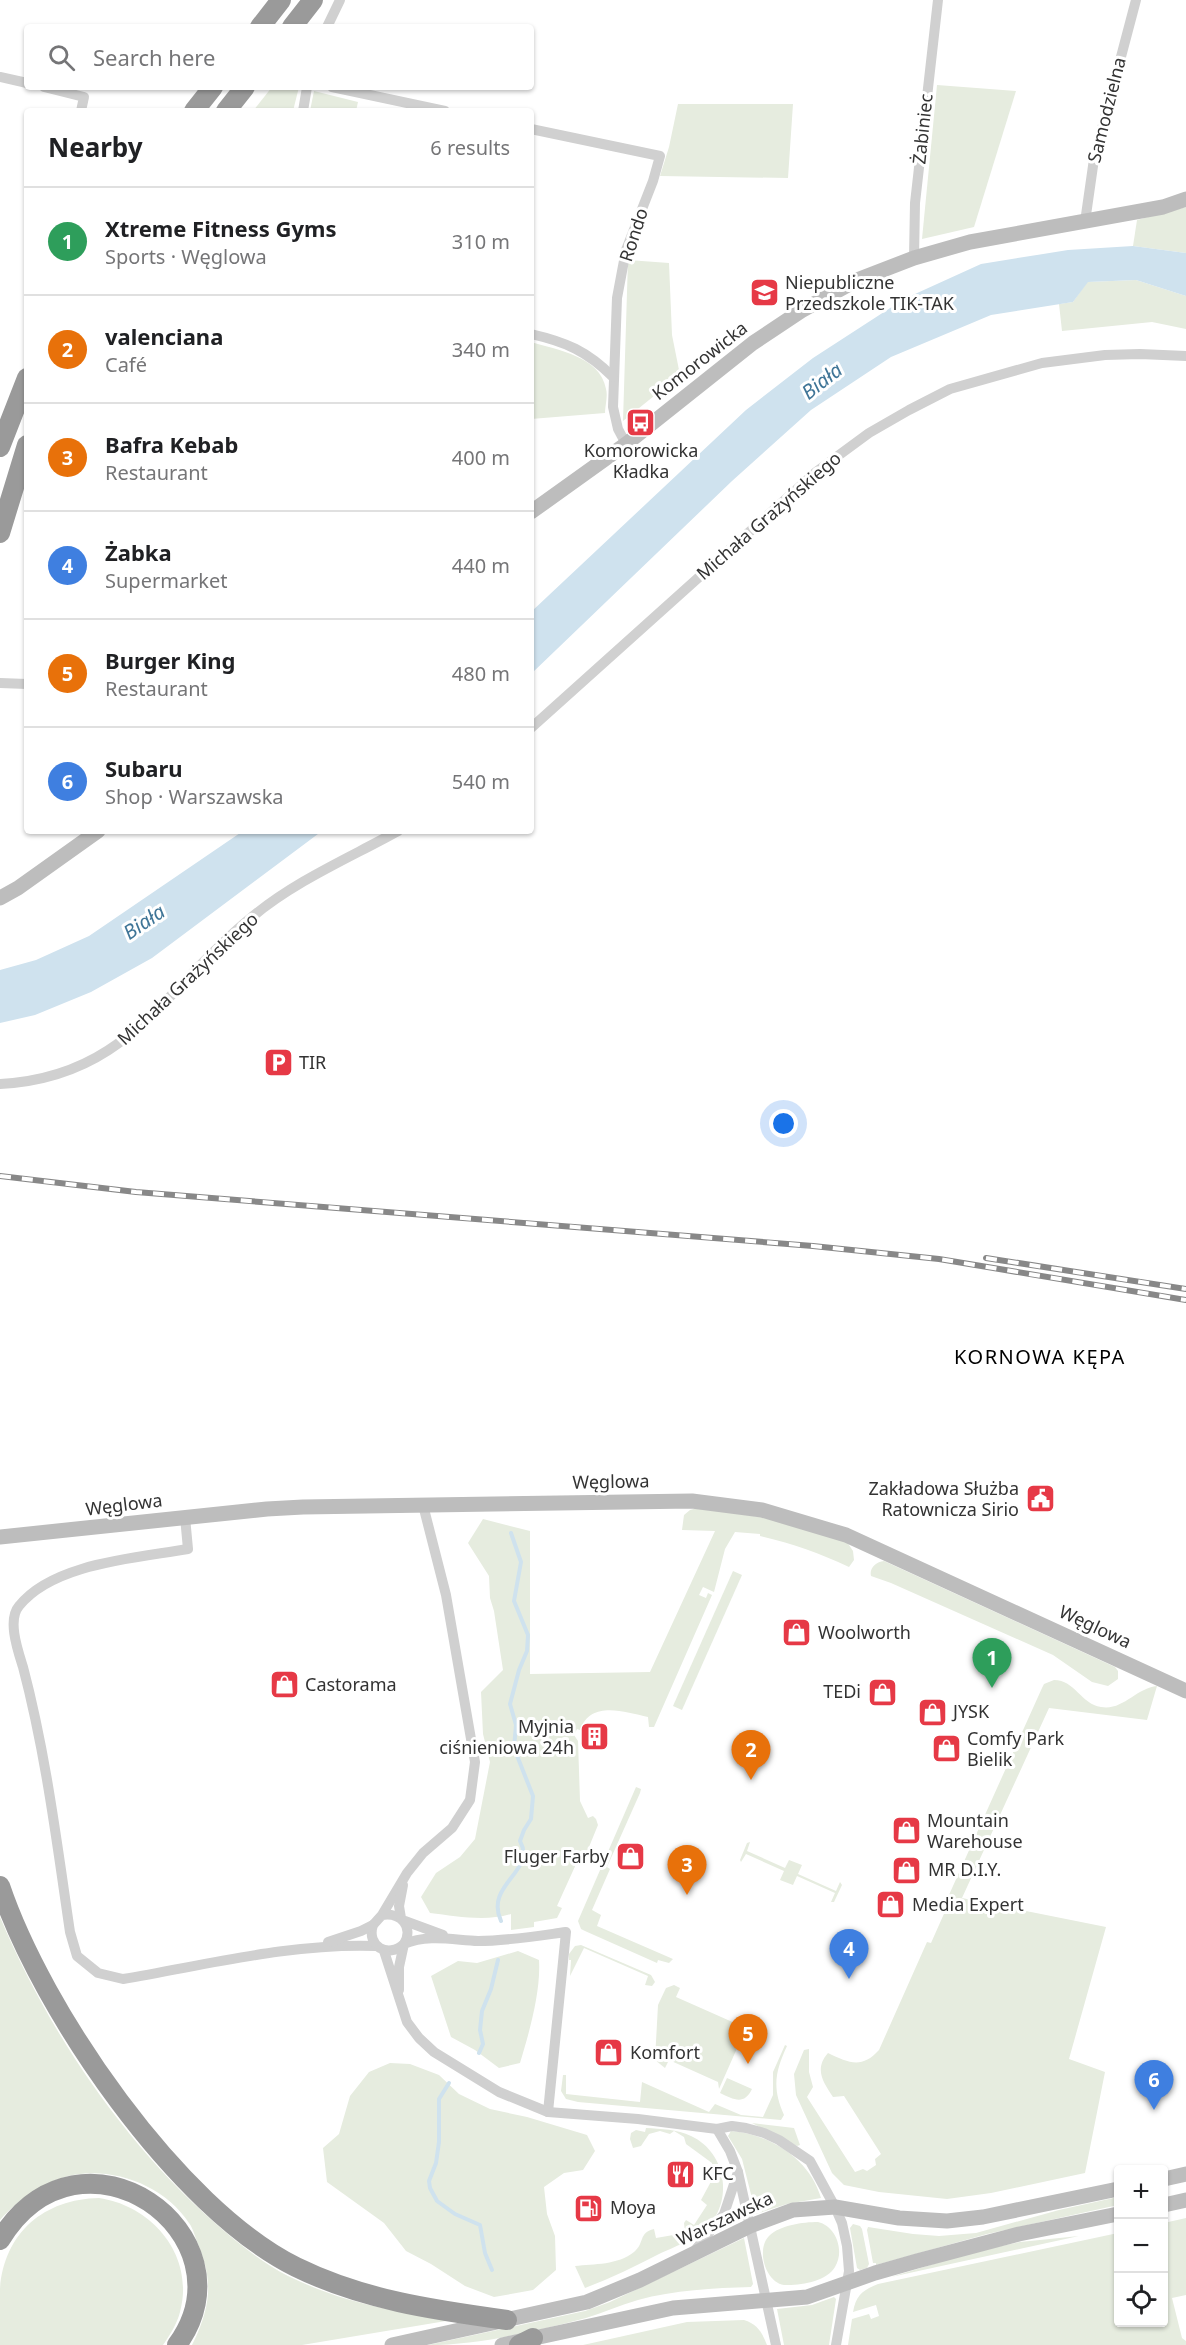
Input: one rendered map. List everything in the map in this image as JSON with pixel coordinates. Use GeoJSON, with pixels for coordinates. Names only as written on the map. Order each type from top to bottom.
{"type":"FeatureCollection","features":[{"type":"Feature","properties":{"kind":"highway"},"geometry":{"type":"LineString","coordinates":[[262,24],[282,0]]}},
{"type":"Feature","properties":{"kind":"highway"},"geometry":{"type":"LineString","coordinates":[[294,24],[313,0]]}},
{"type":"Feature","properties":{"kind":"highway"},"geometry":{"type":"LineString","coordinates":[[196,108],[211,90]]}},
{"type":"Feature","properties":{"kind":"highway"},"geometry":{"type":"LineString","coordinates":[[228,108],[242,90]]}},
{"type":"Feature","properties":{"kind":"highway"},"geometry":{"type":"LineString","coordinates":[[0,447],[24,386]]}},
{"type":"Feature","properties":{"kind":"highway"},"geometry":{"type":"LineString","coordinates":[[0,533],[24,455]]}},
{"type":"Feature","properties":{"kind":"highway"},"geometry":{"type":"LineString","coordinates":[[0,1886],[41,1978],[100,2074],[134,2120],[176,2170],[212,2206],[250,2237],[294,2266],[333,2283],[371,2297],[507,2320]]}},
{"type":"Feature","properties":{"kind":"highway"},"geometry":{"type":"LineString","coordinates":[[0,2240],[11,2222],[32,2203],[54,2190],[78,2183],[99,2183],[118,2187],[142,2197],[160,2209],[176,2226],[188,2245],[194,2267],[196,2289],[193,2312],[177,2345]]}},
{"type":"Feature","properties":{"kind":"street"},"geometry":{"type":"LineString","coordinates":[[328,24],[340,0]]}},
{"type":"Feature","properties":{"kind":"street","name":"Żabiniec"},"geometry":{"type":"LineString","coordinates":[[914,258],[915,202],[938,0]]}},
{"type":"Feature","properties":{"kind":"street","name":"Samodzielna"},"geometry":{"type":"LineString","coordinates":[[1085,222],[1094,159],[1136,0]]}},
{"type":"Feature","properties":{"kind":"street"},"geometry":{"type":"LineString","coordinates":[[0,76],[24,82]]}},
{"type":"Feature","properties":{"kind":"street"},"geometry":{"type":"LineString","coordinates":[[56,90],[84,97],[82,108]]}},
{"type":"Feature","properties":{"kind":"street"},"geometry":{"type":"LineString","coordinates":[[304,108],[307,90]]}},
{"type":"Feature","properties":{"kind":"street"},"geometry":{"type":"LineString","coordinates":[[346,90],[431,108]]}},
{"type":"Feature","properties":{"kind":"street","name":"Rondo"},"geometry":{"type":"LineString","coordinates":[[534,130],[660,156],[626,250],[617,298],[613,407],[618,429],[626,444]]}},
{"type":"Feature","properties":{"kind":"street","name":"Komorowicka"},"geometry":{"type":"LineString","coordinates":[[534,510],[626,444],[753,343],[801,310],[857,280],[914,258],[970,242],[1163,207],[1186,199]]}},
{"type":"Feature","properties":{"kind":"street"},"geometry":{"type":"LineString","coordinates":[[534,335],[558,340],[582,350],[599,362],[613,377]]}},
{"type":"Feature","properties":{"kind":"street","name":"Michała Grażyńskiego"},"geometry":{"type":"LineString","coordinates":[[534,725],[816,472],[869,433],[909,410],[951,389],[1042,363],[1105,355],[1186,356]]}},
{"type":"Feature","properties":{"kind":"street"},"geometry":{"type":"LineString","coordinates":[[0,683],[24,684]]}},
{"type":"Feature","properties":{"kind":"street"},"geometry":{"type":"LineString","coordinates":[[0,898],[18,888],[94,834]]}},
{"type":"Feature","properties":{"kind":"street","name":"Michała Grażyńskiego"},"geometry":{"type":"LineString","coordinates":[[0,1083],[25,1082],[66,1072],[107,1053],[140,1028],[223,942],[254,915],[313,876],[392,834]]}},
{"type":"Feature","properties":{"kind":"street","name":"Węglowa"},"geometry":{"type":"LineString","coordinates":[[0,1537],[267,1509],[692,1501],[726,1504],[791,1517],[871,1545],[1186,1691]]}},
{"type":"Feature","properties":{"kind":"street"},"geometry":{"type":"LineString","coordinates":[[185,1517],[188,1549],[77,1569],[35,1589],[16,1608],[14,1634],[33,1707],[70,1932],[77,1956],[98,1973],[123,1979],[310,1946],[361,1931],[382,1916],[407,1873],[423,1853],[453,1828],[470,1800],[475,1762],[446,1595],[423,1505]]}},
{"type":"Feature","properties":{"kind":"street"},"geometry":{"type":"LineString","coordinates":[[399,1999],[399,1967],[408,1930],[399,1906],[407,1873]]}},
{"type":"Feature","properties":{"kind":"street"},"geometry":{"type":"LineString","coordinates":[[382,1916],[390,1914],[455,1938]]}},
{"type":"Feature","properties":{"kind":"street"},"geometry":{"type":"LineString","coordinates":[[373,1924],[371,1937],[380,1948],[407,2022],[434,2052],[499,2092],[548,2112],[638,2118],[717,2129],[732,2126],[746,2128],[779,2140],[810,2161],[836,2207],[848,2246],[849,2265],[836,2345]]}},
{"type":"Feature","properties":{"kind":"street"},"geometry":{"type":"LineString","coordinates":[[310,1946],[380,1948],[394,1951],[414,1940],[455,1938],[478,1941],[566,1932],[548,2112]]}},
{"type":"Feature","properties":{"kind":"street"},"geometry":{"type":"LineString","coordinates":[[717,2129],[730,2151],[738,2172],[776,2345]]}},
{"type":"Feature","properties":{"kind":"street"},"geometry":{"type":"LineString","coordinates":[[691,2255],[724,2214],[738,2172]]}},
{"type":"Feature","properties":{"kind":"street"},"geometry":{"type":"LineString","coordinates":[[1168,2178],[1186,2174]]}},
{"type":"Feature","properties":{"kind":"street","name":"Warszawska"},"geometry":{"type":"LineString","coordinates":[[392,2345],[587,2302],[609,2295],[750,2226],[793,2210],[836,2207],[899,2218],[947,2220],[983,2217],[1114,2189]]}},
{"type":"Feature","properties":{"kind":"street"},"geometry":{"type":"LineString","coordinates":[[1168,2204],[1186,2200]]}},
{"type":"Feature","properties":{"kind":"street"},"geometry":{"type":"LineString","coordinates":[[502,2345],[526,2342],[673,2308],[807,2296],[874,2273],[1019,2234],[1114,2215]]}},
{"type":"Feature","properties":{"kind":"shaded area"},"geometry":{"type":"Polygon","coordinates":[[[937,85],[1016,91],[974,227],[922,239],[937,85]]]}},
{"type":"Feature","properties":{"kind":"shaded area"},"geometry":{"type":"Polygon","coordinates":[[[270,90],[298,90],[294,108],[255,108],[270,90]]]}},
{"type":"Feature","properties":{"kind":"shaded area"},"geometry":{"type":"Polygon","coordinates":[[[314,91],[358,102],[357,108],[311,108],[314,91]]]}},
{"type":"Feature","properties":{"kind":"shaded area"},"geometry":{"type":"Polygon","coordinates":[[[678,104],[793,104],[788,178],[660,176],[678,104]]]}},
{"type":"Feature","properties":{"kind":"shaded area"},"geometry":{"type":"Polygon","coordinates":[[[1186,207],[1186,253],[1133,246],[1137,220],[1186,207]]]}},
{"type":"Feature","properties":{"kind":"shaded area"},"geometry":{"type":"Polygon","coordinates":[[[628,260],[669,263],[672,335],[680,375],[623,421],[628,260]]]}},
{"type":"Feature","properties":{"kind":"shaded area"},"geometry":{"type":"Polygon","coordinates":[[[1136,280],[1186,296],[1186,329],[1152,322],[1062,331],[1059,304],[1073,302],[1087,282],[1136,280]]]}},
{"type":"Feature","properties":{"kind":"shaded area"},"geometry":{"type":"Polygon","coordinates":[[[534,343],[576,356],[595,369],[606,389],[605,413],[534,419],[534,343]]]}},
{"type":"Feature","properties":{"kind":"shaded area"},"geometry":{"type":"Polygon","coordinates":[[[697,1508],[774,1519],[847,1542],[853,1551],[854,1560],[849,1567],[805,1549],[760,1536],[760,1534],[735,1532],[725,1549],[714,1592],[703,1587],[699,1595],[706,1598],[708,1593],[712,1595],[654,1727],[649,1727],[648,1717],[609,1710],[592,1715],[574,1735],[578,1741],[580,1801],[588,1818],[593,1816],[598,1825],[582,1864],[577,1862],[557,1906],[562,1908],[557,1918],[534,1922],[534,1927],[511,1930],[511,1914],[481,1918],[430,1913],[421,1897],[436,1873],[460,1857],[475,1839],[490,1762],[483,1734],[481,1692],[503,1670],[490,1598],[489,1576],[468,1543],[483,1519],[530,1531],[530,1674],[650,1672],[715,1531],[682,1530],[684,1515],[697,1508]]]}},
{"type":"Feature","properties":{"kind":"shaded area"},"geometry":{"type":"Polygon","coordinates":[[[884,1561],[1115,1667],[1118,1671],[1118,1679],[1108,1686],[1092,1682],[1053,1655],[871,1576],[874,1566],[884,1561]]]}},
{"type":"Feature","properties":{"kind":"shaded area"},"geometry":{"type":"Polygon","coordinates":[[[733,1571],[742,1575],[682,1710],[673,1706],[733,1571]]]}},
{"type":"Feature","properties":{"kind":"shaded area"},"geometry":{"type":"Polygon","coordinates":[[[1054,1680],[1067,1684],[1088,1702],[1101,1707],[1116,1706],[1142,1691],[1157,1686],[1147,1720],[1049,1708],[962,1898],[1106,1927],[1069,2059],[1105,2072],[1085,2173],[991,2193],[947,2199],[879,2192],[844,2185],[832,2173],[796,2095],[794,2074],[804,2050],[809,2049],[809,2072],[813,2087],[807,2097],[855,2172],[863,2169],[867,2171],[876,2165],[875,2159],[881,2154],[844,2096],[833,2097],[823,2081],[821,2065],[828,2053],[849,2061],[861,2062],[879,2050],[927,1942],[931,1943],[947,1907],[944,1906],[1042,1688],[1044,1684],[1054,1680]]]}},
{"type":"Feature","properties":{"kind":"shaded area"},"geometry":{"type":"Polygon","coordinates":[[[636,1787],[641,1789],[640,1793],[607,1867],[610,1869],[592,1910],[601,1915],[597,1926],[673,1959],[669,1963],[658,1960],[657,1963],[585,1931],[581,1929],[578,1921],[636,1787]]]}},
{"type":"Feature","properties":{"kind":"shaded area"},"geometry":{"type":"Polygon","coordinates":[[[750,1842],[747,1851],[785,1868],[789,1860],[802,1865],[798,1874],[836,1891],[840,1882],[842,1885],[834,1902],[831,1902],[835,1893],[797,1876],[793,1885],[780,1880],[784,1871],[746,1854],[741,1862],[747,1843],[750,1842]]]}},
{"type":"Feature","properties":{"kind":"shaded area"},"geometry":{"type":"Polygon","coordinates":[[[0,1917],[41,2001],[91,2082],[149,2157],[215,2223],[268,2265],[329,2293],[414,2314],[458,2319],[302,2345],[192,2345],[206,2306],[208,2286],[206,2267],[190,2225],[179,2210],[153,2189],[122,2177],[105,2174],[73,2175],[42,2186],[15,2205],[0,2220],[0,1917]]]}},
{"type":"Feature","properties":{"kind":"shaded area"},"geometry":{"type":"Polygon","coordinates":[[[581,1945],[651,1975],[655,1982],[652,1986],[645,1985],[648,1976],[584,1948],[570,1976],[569,1954],[575,1946],[581,1945]]]}},
{"type":"Feature","properties":{"kind":"shaded area"},"geometry":{"type":"Polygon","coordinates":[[[518,1951],[539,1960],[536,1999],[520,2063],[499,2068],[475,2050],[451,2037],[431,1976],[458,1961],[477,1963],[518,1951]]]}},
{"type":"Feature","properties":{"kind":"shaded area"},"geometry":{"type":"Polygon","coordinates":[[[674,1985],[680,1988],[676,1997],[746,2028],[719,2089],[718,2082],[669,2060],[665,2068],[655,2060],[658,2005],[666,1988],[674,1985]]]}},
{"type":"Feature","properties":{"kind":"shaded area"},"geometry":{"type":"Polygon","coordinates":[[[785,2045],[787,2046],[776,2080],[784,2115],[781,2120],[578,2102],[566,2099],[561,2091],[563,2075],[566,2075],[566,2094],[640,2102],[642,2082],[709,2112],[715,2104],[741,2115],[763,2117],[773,2095],[773,2072],[785,2045]]]}},
{"type":"Feature","properties":{"kind":"shaded area"},"geometry":{"type":"Polygon","coordinates":[[[390,2063],[410,2064],[439,2075],[459,2094],[490,2109],[527,2117],[587,2135],[595,2151],[583,2170],[564,2173],[544,2187],[547,2214],[555,2236],[556,2270],[533,2290],[494,2297],[465,2286],[406,2251],[384,2223],[327,2182],[323,2148],[339,2134],[350,2096],[369,2072],[390,2063]]]}},
{"type":"Feature","properties":{"kind":"shaded area"},"geometry":{"type":"Polygon","coordinates":[[[727,2078],[752,2089],[745,2098],[738,2100],[729,2097],[720,2093],[727,2078]]]}},
{"type":"Feature","properties":{"kind":"shaded area"},"geometry":{"type":"Polygon","coordinates":[[[752,2123],[794,2128],[800,2145],[797,2146],[752,2123]]]}},
{"type":"Feature","properties":{"kind":"shaded area"},"geometry":{"type":"Polygon","coordinates":[[[646,2128],[669,2130],[680,2132],[703,2144],[713,2155],[723,2181],[723,2195],[719,2208],[713,2221],[692,2238],[585,2288],[575,2266],[606,2263],[628,2256],[637,2249],[646,2233],[654,2229],[656,2238],[685,2233],[686,2220],[694,2225],[707,2205],[701,2200],[714,2176],[712,2163],[686,2144],[684,2137],[674,2131],[670,2134],[660,2131],[649,2134],[641,2146],[633,2148],[631,2133],[636,2130],[645,2132],[646,2128]]]}},
{"type":"Feature","properties":{"kind":"shaded area"},"geometry":{"type":"Polygon","coordinates":[[[731,2131],[760,2137],[786,2151],[808,2172],[821,2198],[787,2204],[756,2214],[742,2159],[728,2136],[731,2131]]]}},
{"type":"Feature","properties":{"kind":"shaded area"},"geometry":{"type":"Polygon","coordinates":[[[99,2198],[137,2211],[165,2237],[175,2253],[181,2272],[183,2291],[179,2316],[166,2341],[163,2345],[0,2345],[0,2289],[3,2269],[9,2251],[19,2236],[30,2223],[45,2212],[79,2200],[99,2198]]]}},
{"type":"Feature","properties":{"kind":"shaded area"},"geometry":{"type":"Polygon","coordinates":[[[1114,2198],[1114,2206],[987,2234],[876,2265],[873,2263],[868,2227],[939,2236],[976,2233],[1059,2210],[1114,2198]]]}},
{"type":"Feature","properties":{"kind":"shaded area"},"geometry":{"type":"Polygon","coordinates":[[[1186,2218],[1186,2295],[1172,2298],[1182,2338],[1186,2341],[1186,2345],[848,2345],[852,2319],[869,2314],[871,2319],[879,2316],[876,2305],[853,2312],[861,2294],[878,2284],[1114,2234],[1114,2327],[1168,2327],[1168,2222],[1186,2218]]]}},
{"type":"Feature","properties":{"kind":"shaded area"},"geometry":{"type":"Polygon","coordinates":[[[818,2222],[830,2228],[837,2240],[839,2254],[835,2267],[826,2276],[812,2282],[790,2285],[777,2283],[767,2272],[764,2264],[763,2249],[769,2236],[785,2227],[818,2222]]]}},
{"type":"Feature","properties":{"kind":"shaded area"},"geometry":{"type":"Polygon","coordinates":[[[853,2224],[862,2229],[869,2264],[867,2268],[860,2270],[857,2268],[850,2228],[853,2224]]]}},
{"type":"Feature","properties":{"kind":"shaded area"},"geometry":{"type":"Polygon","coordinates":[[[1079,2236],[891,2277],[973,2252],[1020,2242],[1079,2236]]]}},
{"type":"Feature","properties":{"kind":"shaded area"},"geometry":{"type":"Polygon","coordinates":[[[744,2238],[753,2284],[751,2287],[666,2294],[631,2302],[586,2318],[528,2332],[468,2343],[428,2345],[585,2311],[610,2302],[744,2238]]]}},
{"type":"Feature","properties":{"kind":"shaded area"},"geometry":{"type":"Polygon","coordinates":[[[834,2297],[836,2299],[829,2345],[784,2345],[777,2309],[812,2305],[834,2297]]]}},
{"type":"Feature","properties":{"kind":"shaded area"},"geometry":{"type":"Polygon","coordinates":[[[744,2320],[758,2329],[767,2345],[583,2345],[687,2322],[744,2320]]]}},
{"type":"Feature","properties":{"kind":"water","name":"Biała"},"geometry":{"type":"Polygon","coordinates":[[[1133,246],[1186,253],[1186,296],[1136,280],[1088,282],[1073,302],[991,315],[891,357],[811,410],[732,481],[534,671],[534,609],[746,410],[813,358],[904,299],[981,264],[1068,250],[1133,246]]]}},
{"type":"Feature","properties":{"kind":"water","name":"Biała"},"geometry":{"type":"Polygon","coordinates":[[[239,834],[318,834],[152,958],[91,992],[35,1015],[0,1023],[0,970],[36,960],[89,936],[239,834]]]}},
{"type":"Feature","properties":{"kind":"waterway"},"geometry":{"type":"LineString","coordinates":[[501,1921],[498,1908],[499,1897],[522,1861],[523,1852],[520,1841],[531,1819],[533,1796],[514,1748],[516,1725],[510,1704],[519,1670],[527,1651],[528,1635],[514,1601],[521,1562],[511,1533]]}},
{"type":"Feature","properties":{"kind":"waterway"},"geometry":{"type":"LineString","coordinates":[[479,2053],[483,2044],[480,2030],[482,2011],[491,1989],[498,1960]]}},
{"type":"Feature","properties":{"kind":"waterway"},"geometry":{"type":"LineString","coordinates":[[449,2083],[439,2099],[439,2142],[436,2163],[429,2181],[430,2188],[437,2201],[455,2214],[480,2225],[485,2253],[492,2270]]}},
{"type":"Feature","properties":{"kind":"railway"},"geometry":{"type":"LineString","coordinates":[[0,1176],[136,1192],[813,1246],[939,1259],[1186,1300]]}},
{"type":"Feature","properties":{"kind":"railway"},"geometry":{"type":"LineString","coordinates":[[986,1258],[1186,1289]]}},
{"type":"Feature","properties":{"kind":"place","name":"Niepubliczne Przedszkole TIK-TAK"},"geometry":{"type":"Point","coordinates":[764,293]}},
{"type":"Feature","properties":{"kind":"place","name":"Komorowicka Kładka"},"geometry":{"type":"Point","coordinates":[641,422]}},
{"type":"Feature","properties":{"kind":"place","name":"TIR"},"geometry":{"type":"Point","coordinates":[278,1063]}},
{"type":"Feature","properties":{"kind":"place","name":"Zakładowa Służba Ratownicza Sirio"},"geometry":{"type":"Point","coordinates":[1040,1499]}},
{"type":"Feature","properties":{"kind":"place","name":"Woolworth"},"geometry":{"type":"Point","coordinates":[797,1633]}},
{"type":"Feature","properties":{"kind":"place","name":"Castorama"},"geometry":{"type":"Point","coordinates":[284,1685]}},
{"type":"Feature","properties":{"kind":"place","name":"Xtreme Fitness Gyms"},"geometry":{"type":"Point","coordinates":[992,1688]}},
{"type":"Feature","properties":{"kind":"place","name":"TEDi"},"geometry":{"type":"Point","coordinates":[882,1692]}},
{"type":"Feature","properties":{"kind":"place","name":"JYSK"},"geometry":{"type":"Point","coordinates":[932,1712]}},
{"type":"Feature","properties":{"kind":"place","name":"Myjnia ciśnieniowa 24h"},"geometry":{"type":"Point","coordinates":[595,1737]}},
{"type":"Feature","properties":{"kind":"place","name":"Comfy Park Bielik"},"geometry":{"type":"Point","coordinates":[946,1749]}},
{"type":"Feature","properties":{"kind":"place","name":"valenciana"},"geometry":{"type":"Point","coordinates":[751,1780]}},
{"type":"Feature","properties":{"kind":"place","name":"Mountain Warehouse"},"geometry":{"type":"Point","coordinates":[906,1831]}},
{"type":"Feature","properties":{"kind":"place","name":"Fluger Farby"},"geometry":{"type":"Point","coordinates":[630,1857]}},
{"type":"Feature","properties":{"kind":"place","name":"MR D.I.Y."},"geometry":{"type":"Point","coordinates":[907,1870]}},
{"type":"Feature","properties":{"kind":"place","name":"Bafra Kebab"},"geometry":{"type":"Point","coordinates":[687,1895]}},
{"type":"Feature","properties":{"kind":"place","name":"Media Expert"},"geometry":{"type":"Point","coordinates":[891,1905]}},
{"type":"Feature","properties":{"kind":"place","name":"Żabka"},"geometry":{"type":"Point","coordinates":[849,1979]}},
{"type":"Feature","properties":{"kind":"place","name":"Komfort"},"geometry":{"type":"Point","coordinates":[609,2053]}},
{"type":"Feature","properties":{"kind":"place","name":"Burger King"},"geometry":{"type":"Point","coordinates":[748,2064]}},
{"type":"Feature","properties":{"kind":"place","name":"Subaru"},"geometry":{"type":"Point","coordinates":[1154,2110]}},
{"type":"Feature","properties":{"kind":"place","name":"KFC"},"geometry":{"type":"Point","coordinates":[681,2174]}},
{"type":"Feature","properties":{"kind":"place","name":"Moya"},"geometry":{"type":"Point","coordinates":[589,2208]}},
{"type":"Feature","properties":{"kind":"district","name":"KORNOWA KĘPA"},"geometry":{"type":"Point","coordinates":[1040,1357]}}]}
